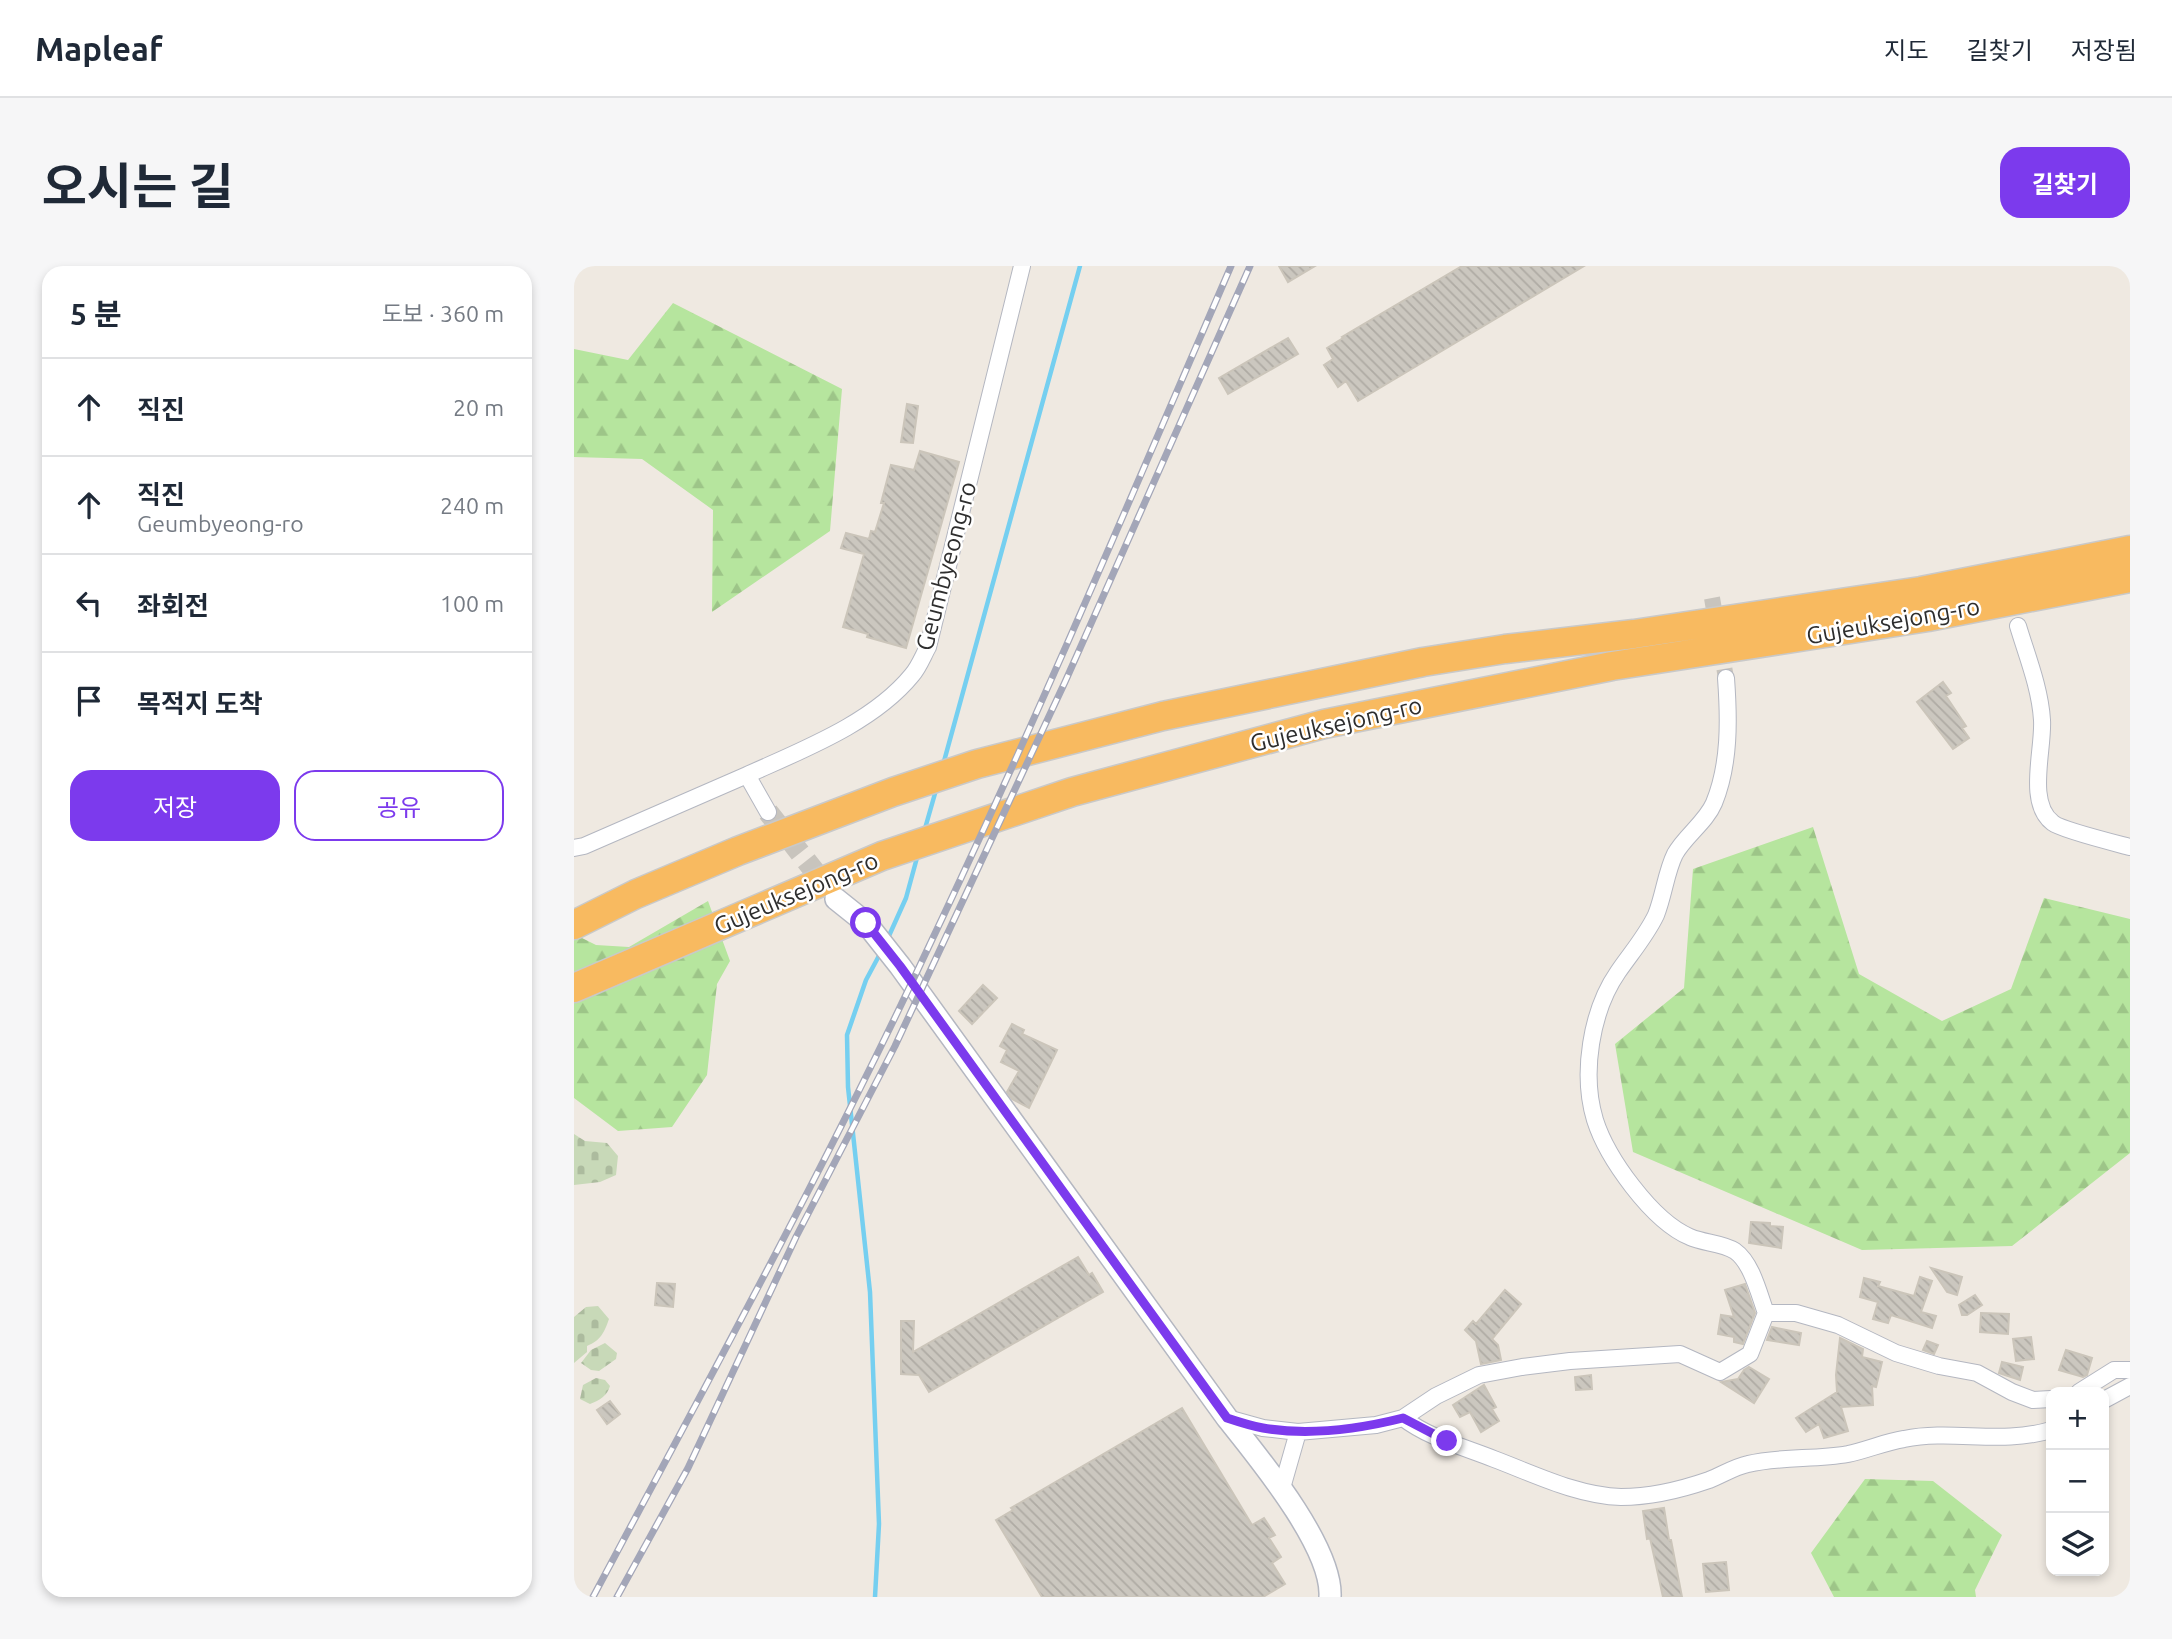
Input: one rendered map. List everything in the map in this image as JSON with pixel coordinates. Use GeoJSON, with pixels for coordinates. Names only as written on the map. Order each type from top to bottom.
{"type":"FeatureCollection","features":[{"type":"Feature","properties":{"kind":"highway","name":"Gujeuksejong-ro"},"geometry":{"type":"LineString","coordinates":[[574,925],[636,894],[738,851],[893,792],[977,764],[1163,716],[1410,665],[1922,590],[2130,550]]}},
{"type":"Feature","properties":{"kind":"highway","name":"Gujeuksejong-ro"},"geometry":{"type":"LineString","coordinates":[[574,988],[881,856],[1072,792],[1324,724],[1612,666],[1928,617],[2130,578]]}},
{"type":"Feature","properties":{"kind":"street","name":"Geumbyeong-ro"},"geometry":{"type":"LineString","coordinates":[[574,848],[658,816],[824,740],[879,707],[913,675],[929,647],[1022,266]]}},
{"type":"Feature","properties":{"kind":"street"},"geometry":{"type":"LineString","coordinates":[[2018,626],[2035,683],[2042,720],[2037,790],[2042,809],[2053,824],[2130,847]]}},
{"type":"Feature","properties":{"kind":"street"},"geometry":{"type":"LineString","coordinates":[[1227,1418],[1263,1428],[1298,1432],[1376,1425],[1403,1418],[1436,1396],[1479,1375],[1522,1367],[1680,1354],[1720,1372],[1750,1353],[1766,1312],[1745,1263],[1735,1251],[1688,1237],[1658,1214],[1632,1186],[1607,1153],[1594,1118],[1588,1064],[1603,999],[1617,973],[1640,944],[1656,914],[1675,854],[1713,805],[1723,772],[1730,719],[1726,678]]}},
{"type":"Feature","properties":{"kind":"street"},"geometry":{"type":"LineString","coordinates":[[747,775],[768,812]]}},
{"type":"Feature","properties":{"kind":"street"},"geometry":{"type":"LineString","coordinates":[[836,899],[866,923],[900,966],[1227,1418],[1282,1488],[1319,1552],[1330,1597]]}},
{"type":"Feature","properties":{"kind":"street"},"geometry":{"type":"LineString","coordinates":[[1766,1312],[1796,1313],[1838,1325],[1896,1353],[1939,1366],[1977,1373],[2033,1400],[2046,1399]]}},
{"type":"Feature","properties":{"kind":"street"},"geometry":{"type":"LineString","coordinates":[[2087,1387],[2114,1370],[2130,1370]]}},
{"type":"Feature","properties":{"kind":"street"},"geometry":{"type":"LineString","coordinates":[[2109,1397],[2130,1386]]}},
{"type":"Feature","properties":{"kind":"street"},"geometry":{"type":"LineString","coordinates":[[1403,1418],[1447,1441],[1510,1465],[1586,1492],[1621,1497],[1655,1493],[1707,1480],[1743,1465],[1769,1459],[1803,1459],[1847,1454],[1906,1438],[1949,1435],[1999,1438],[2046,1431]]}},
{"type":"Feature","properties":{"kind":"street"},"geometry":{"type":"LineString","coordinates":[[1282,1488],[1298,1432]]}},
{"type":"Feature","properties":{"kind":"green space"},"geometry":{"type":"Polygon","coordinates":[[[673,303],[842,389],[830,531],[712,612],[713,510],[642,459],[574,457],[574,349],[628,360],[673,303]]]}},
{"type":"Feature","properties":{"kind":"green space"},"geometry":{"type":"Polygon","coordinates":[[[1813,827],[1859,974],[1942,1021],[2011,989],[2044,898],[2130,919],[2130,1153],[2012,1246],[1862,1250],[1633,1152],[1615,1044],[1684,988],[1693,869],[1813,827]]]}},
{"type":"Feature","properties":{"kind":"green space"},"geometry":{"type":"Polygon","coordinates":[[[708,901],[730,961],[717,984],[707,1075],[672,1127],[618,1131],[574,1098],[574,934],[596,945],[629,947],[708,901]]]}},
{"type":"Feature","properties":{"kind":"green space"},"geometry":{"type":"Polygon","coordinates":[[[574,1134],[585,1141],[607,1143],[618,1156],[616,1175],[600,1182],[574,1185],[574,1134]]]}},
{"type":"Feature","properties":{"kind":"green space"},"geometry":{"type":"Polygon","coordinates":[[[598,1306],[609,1319],[599,1339],[587,1346],[587,1352],[574,1363],[574,1317],[586,1307],[598,1306]]]}},
{"type":"Feature","properties":{"kind":"green space"},"geometry":{"type":"Polygon","coordinates":[[[605,1343],[617,1353],[616,1359],[599,1371],[591,1370],[581,1363],[591,1350],[605,1343]]]}},
{"type":"Feature","properties":{"kind":"green space"},"geometry":{"type":"Polygon","coordinates":[[[596,1378],[605,1380],[610,1386],[603,1397],[590,1404],[580,1399],[583,1385],[596,1378]]]}},
{"type":"Feature","properties":{"kind":"green space"},"geometry":{"type":"Polygon","coordinates":[[[1865,1479],[1933,1481],[2002,1535],[1975,1590],[1976,1597],[1834,1597],[1811,1553],[1865,1479]]]}},
{"type":"Feature","properties":{"kind":"building"},"geometry":{"type":"Polygon","coordinates":[[[1279,266],[1315,266],[1288,282],[1279,266]]]}},
{"type":"Feature","properties":{"kind":"building"},"geometry":{"type":"Polygon","coordinates":[[[1462,266],[1584,266],[1358,401],[1346,381],[1338,387],[1324,365],[1333,359],[1327,348],[1462,266]]]}},
{"type":"Feature","properties":{"kind":"building"},"geometry":{"type":"Polygon","coordinates":[[[1288,338],[1298,354],[1228,394],[1219,378],[1288,338]]]}},
{"type":"Feature","properties":{"kind":"building"},"geometry":{"type":"Polygon","coordinates":[[[907,404],[918,406],[913,443],[901,442],[907,404]]]}},
{"type":"Feature","properties":{"kind":"building"},"geometry":{"type":"Polygon","coordinates":[[[920,451],[959,462],[906,648],[843,627],[864,554],[841,548],[846,533],[869,539],[871,531],[875,532],[891,465],[914,470],[920,451]]]}},
{"type":"Feature","properties":{"kind":"building"},"geometry":{"type":"Polygon","coordinates":[[[1943,682],[1951,693],[1946,696],[1966,726],[1962,728],[1969,738],[1953,749],[1917,702],[1943,682]]]}},
{"type":"Feature","properties":{"kind":"building"},"geometry":{"type":"Polygon","coordinates":[[[983,985],[997,998],[972,1024],[959,1011],[983,985]]]}},
{"type":"Feature","properties":{"kind":"building"},"geometry":{"type":"Polygon","coordinates":[[[1012,1024],[1024,1030],[1022,1034],[1057,1050],[1029,1108],[1012,1099],[1007,1092],[1019,1071],[1001,1062],[1007,1050],[1000,1046],[1012,1024]]]}},
{"type":"Feature","properties":{"kind":"building"},"geometry":{"type":"Polygon","coordinates":[[[1751,1222],[1783,1227],[1781,1248],[1749,1243],[1751,1222]]]}},
{"type":"Feature","properties":{"kind":"building"},"geometry":{"type":"Polygon","coordinates":[[[1078,1257],[1103,1292],[929,1392],[919,1375],[901,1374],[901,1321],[914,1321],[913,1352],[1078,1257]]]}},
{"type":"Feature","properties":{"kind":"building"},"geometry":{"type":"Polygon","coordinates":[[[1931,1268],[1962,1277],[1957,1295],[1947,1292],[1931,1268]]]}},
{"type":"Feature","properties":{"kind":"building"},"geometry":{"type":"Polygon","coordinates":[[[1920,1277],[1932,1281],[1921,1312],[1936,1316],[1932,1328],[1891,1315],[1888,1323],[1873,1319],[1878,1302],[1860,1297],[1864,1278],[1880,1282],[1878,1286],[1914,1296],[1920,1277]]]}},
{"type":"Feature","properties":{"kind":"building"},"geometry":{"type":"Polygon","coordinates":[[[657,1283],[675,1284],[673,1307],[655,1305],[657,1283]]]}},
{"type":"Feature","properties":{"kind":"building"},"geometry":{"type":"Polygon","coordinates":[[[1745,1284],[1755,1313],[1743,1344],[1734,1342],[1734,1337],[1718,1334],[1721,1315],[1734,1317],[1725,1290],[1745,1284]]]}},
{"type":"Feature","properties":{"kind":"building"},"geometry":{"type":"Polygon","coordinates":[[[1505,1290],[1521,1304],[1492,1339],[1498,1345],[1501,1360],[1481,1364],[1476,1341],[1465,1330],[1473,1321],[1476,1324],[1505,1290]]]}},
{"type":"Feature","properties":{"kind":"building"},"geometry":{"type":"Polygon","coordinates":[[[1975,1295],[1982,1305],[1967,1315],[1962,1315],[1959,1305],[1975,1295]]]}},
{"type":"Feature","properties":{"kind":"building"},"geometry":{"type":"Polygon","coordinates":[[[1981,1313],[2009,1314],[2008,1334],[1980,1332],[1981,1313]]]}},
{"type":"Feature","properties":{"kind":"building"},"geometry":{"type":"Polygon","coordinates":[[[1772,1327],[1801,1333],[1799,1345],[1767,1340],[1772,1327]]]}},
{"type":"Feature","properties":{"kind":"building"},"geometry":{"type":"Polygon","coordinates":[[[2031,1337],[2034,1359],[2016,1361],[2013,1339],[2031,1337]]]}},
{"type":"Feature","properties":{"kind":"building"},"geometry":{"type":"Polygon","coordinates":[[[1840,1338],[1863,1349],[1862,1357],[1882,1362],[1876,1387],[1872,1386],[1873,1405],[1841,1407],[1848,1431],[1824,1438],[1819,1424],[1806,1432],[1796,1418],[1837,1392],[1840,1338]]]}},
{"type":"Feature","properties":{"kind":"building"},"geometry":{"type":"Polygon","coordinates":[[[1927,1341],[1938,1345],[1934,1354],[1923,1350],[1927,1341]]]}},
{"type":"Feature","properties":{"kind":"building"},"geometry":{"type":"Polygon","coordinates":[[[2066,1350],[2092,1358],[2087,1375],[2083,1377],[2059,1370],[2066,1350]]]}},
{"type":"Feature","properties":{"kind":"building"},"geometry":{"type":"Polygon","coordinates":[[[2002,1362],[2023,1367],[2020,1380],[1999,1373],[2002,1362]]]}},
{"type":"Feature","properties":{"kind":"building"},"geometry":{"type":"Polygon","coordinates":[[[1749,1367],[1769,1379],[1754,1403],[1721,1382],[1738,1379],[1749,1367]]]}},
{"type":"Feature","properties":{"kind":"building"},"geometry":{"type":"Polygon","coordinates":[[[1591,1375],[1592,1389],[1576,1390],[1575,1377],[1591,1375]]]}},
{"type":"Feature","properties":{"kind":"building"},"geometry":{"type":"Polygon","coordinates":[[[1484,1385],[1496,1407],[1492,1409],[1499,1421],[1481,1432],[1470,1412],[1460,1417],[1453,1405],[1484,1385]]]}},
{"type":"Feature","properties":{"kind":"building"},"geometry":{"type":"Polygon","coordinates":[[[610,1401],[620,1414],[607,1424],[597,1410],[610,1401]]]}},
{"type":"Feature","properties":{"kind":"building"},"geometry":{"type":"Polygon","coordinates":[[[1182,1408],[1252,1525],[1264,1518],[1275,1535],[1269,1538],[1281,1557],[1272,1563],[1285,1584],[1263,1597],[1042,1597],[996,1520],[1013,1510],[1011,1508],[1182,1408]]]}},
{"type":"Feature","properties":{"kind":"building"},"geometry":{"type":"Polygon","coordinates":[[[1664,1508],[1682,1597],[1663,1597],[1650,1538],[1647,1539],[1643,1511],[1664,1508]]]}},
{"type":"Feature","properties":{"kind":"building"},"geometry":{"type":"Polygon","coordinates":[[[1726,1562],[1729,1590],[1706,1592],[1703,1564],[1726,1562]]]}},
{"type":"Feature","properties":{"kind":"waterway"},"geometry":{"type":"LineString","coordinates":[[943,765],[1080,266]]}},
{"type":"Feature","properties":{"kind":"waterway"},"geometry":{"type":"LineString","coordinates":[[924,832],[936,790]]}},
{"type":"Feature","properties":{"kind":"waterway"},"geometry":{"type":"LineString","coordinates":[[888,938],[906,898],[918,854]]}},
{"type":"Feature","properties":{"kind":"waterway"},"geometry":{"type":"LineString","coordinates":[[875,1597],[879,1524],[870,1292],[848,1087],[847,1035],[866,980],[881,952]]}},
{"type":"Feature","properties":{"kind":"tunnel"},"geometry":{"type":"LineString","coordinates":[[1712,598],[1726,678]]}},
{"type":"Feature","properties":{"kind":"tunnel"},"geometry":{"type":"LineString","coordinates":[[768,812],[830,891]]}},
{"type":"Feature","properties":{"kind":"railway"},"geometry":{"type":"LineString","coordinates":[[593,1597],[766,1273],[890,1027],[1046,691],[1231,266]]}},
{"type":"Feature","properties":{"kind":"railway"},"geometry":{"type":"LineString","coordinates":[[617,1597],[688,1468],[796,1237],[895,1046],[1065,682],[1250,266]]}},
{"type":"Feature","properties":{"kind":"route"},"geometry":{"type":"LineString","coordinates":[[866,923],[900,966],[1227,1418],[1263,1428],[1298,1432],[1376,1425],[1403,1418],[1447,1441]]}}]}
